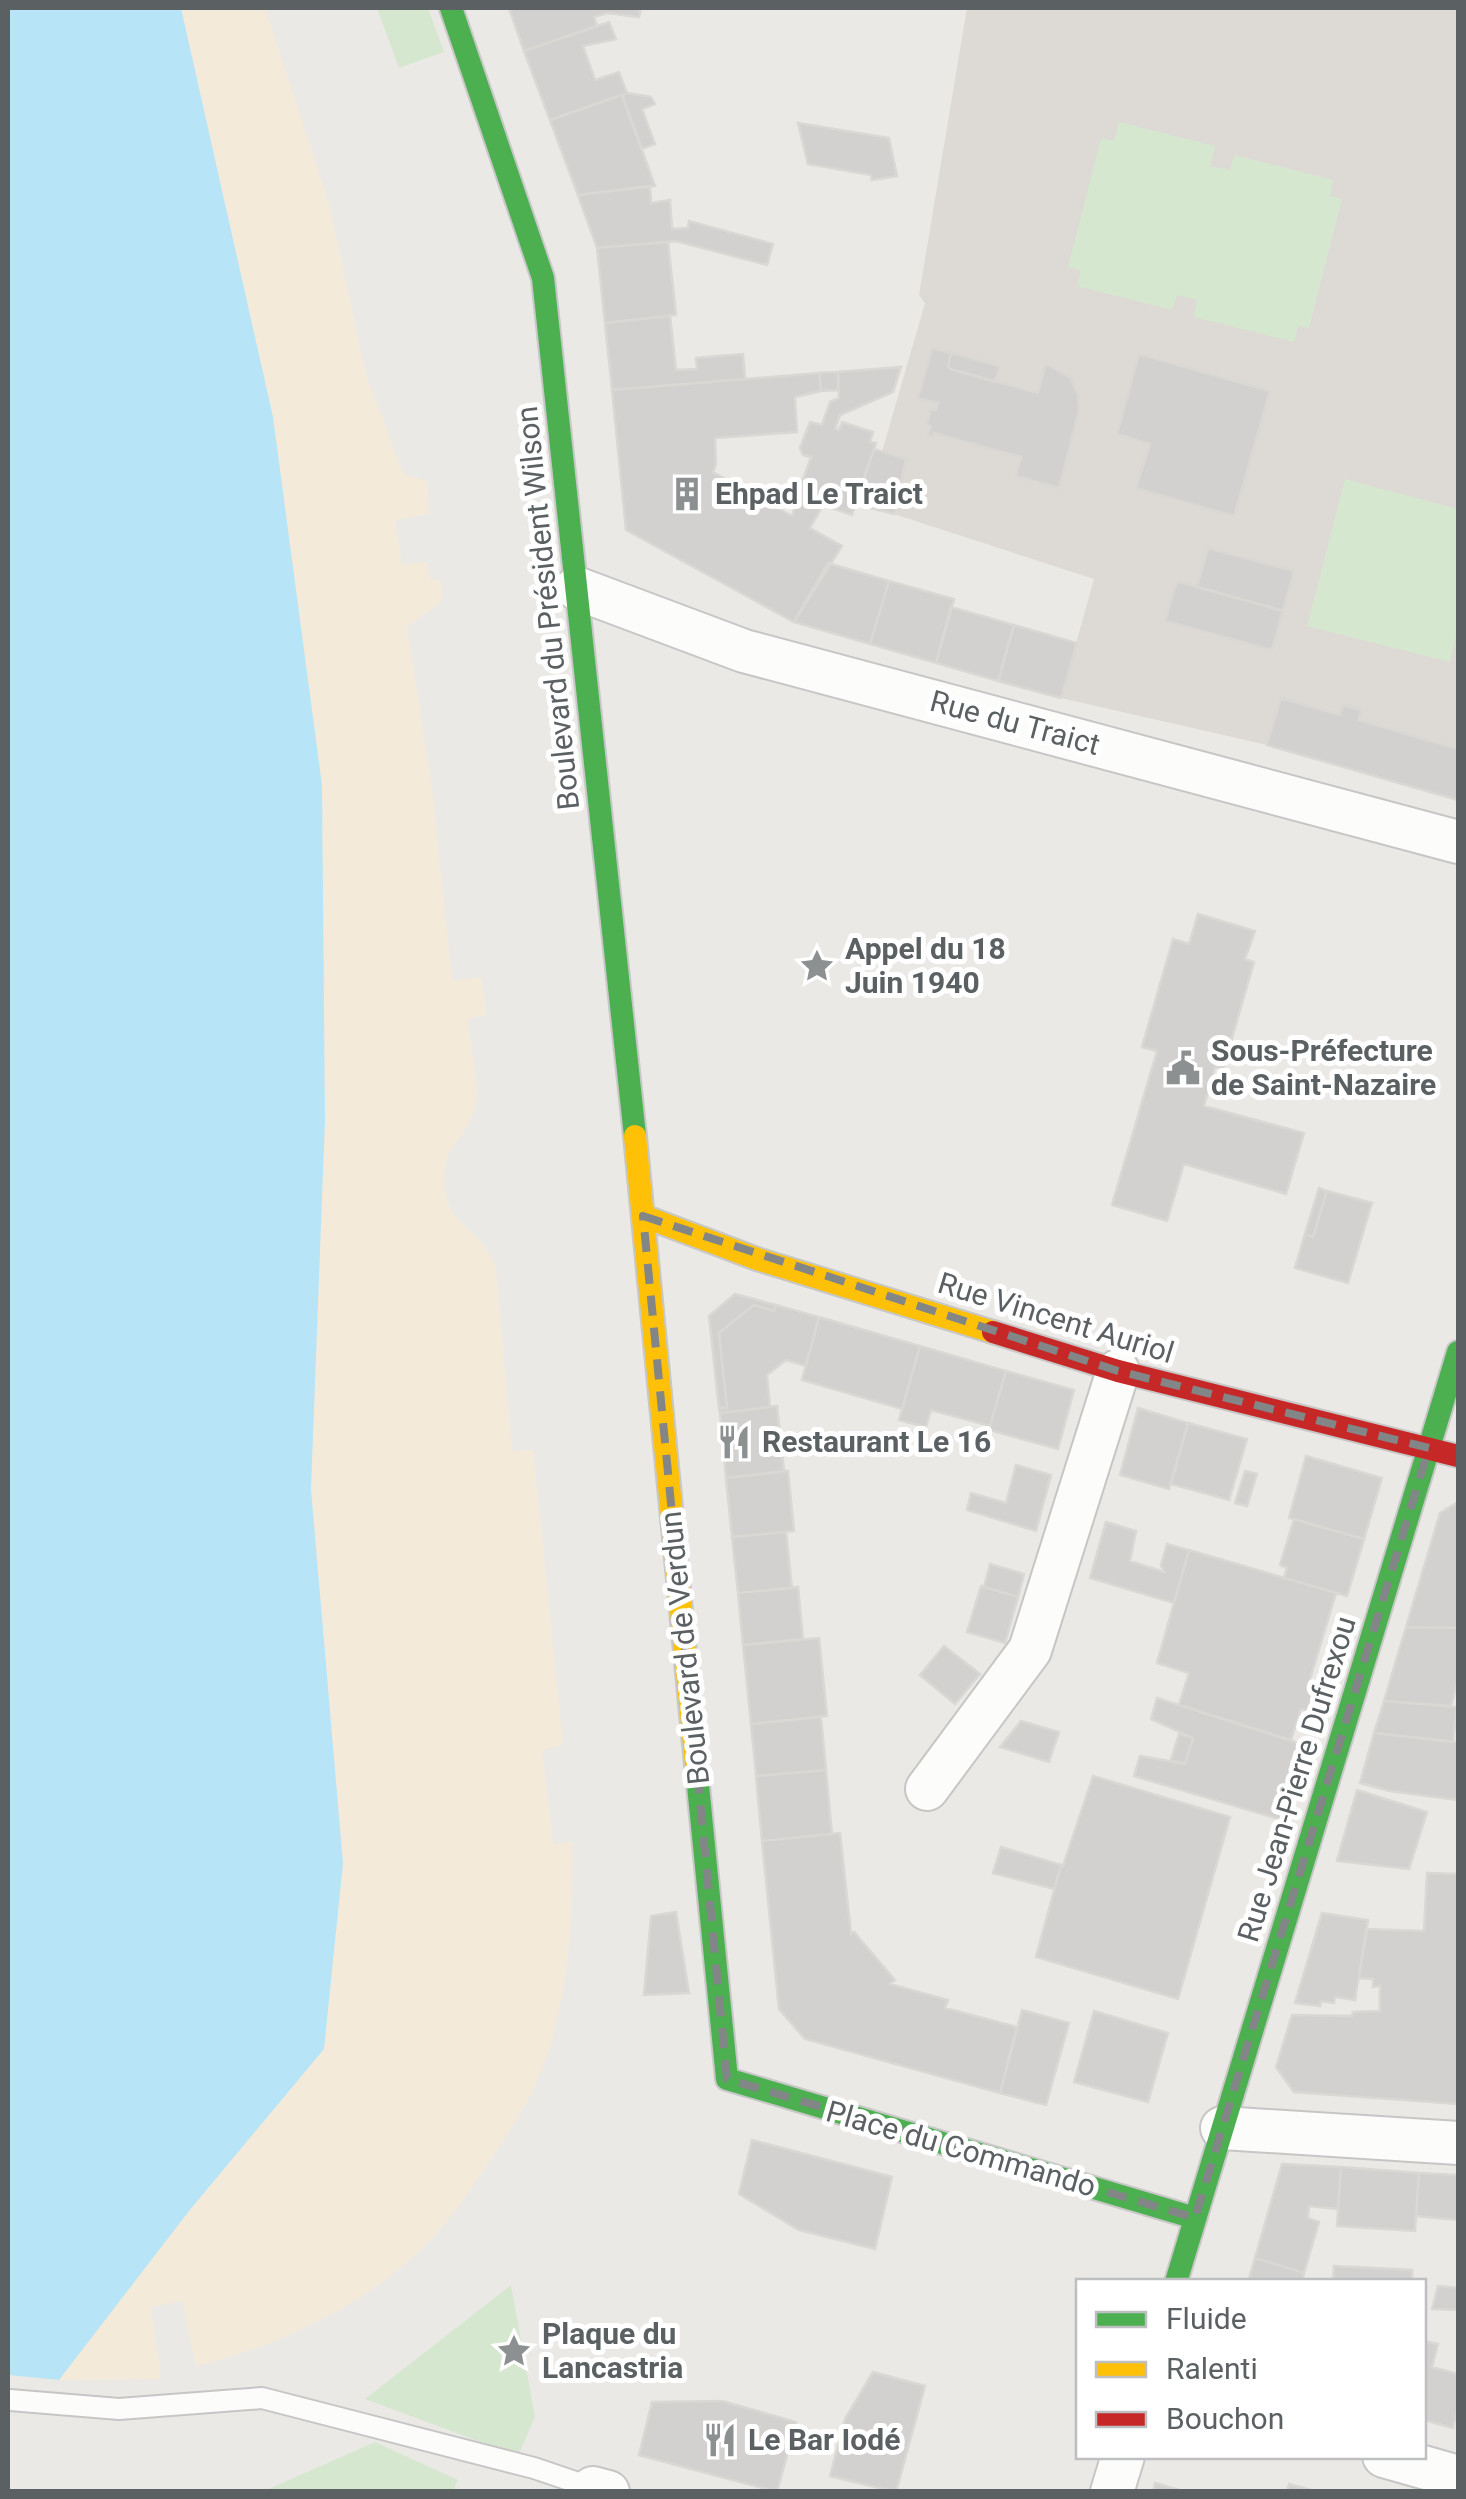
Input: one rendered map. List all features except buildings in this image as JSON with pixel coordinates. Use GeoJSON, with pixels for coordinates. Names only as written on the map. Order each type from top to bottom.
{"type":"FeatureCollection","features":[{"type":"Feature","properties":{"kind":"street","name":"Boulevard du Président Wilson"},"geometry":{"type":"LineString","coordinates":[[451,8],[543,278],[643,1216]]}},
{"type":"Feature","properties":{"kind":"street","name":"Rue du Traict"},"geometry":{"type":"LineString","coordinates":[[576,588],[744,651],[1458,842]]}},
{"type":"Feature","properties":{"kind":"street","name":"Rue Vincent Auriol"},"geometry":{"type":"LineString","coordinates":[[643,1216],[757,1258],[1118,1371],[1458,1456]]}},
{"type":"Feature","properties":{"kind":"street","name":"Boulevard de Verdun"},"geometry":{"type":"LineString","coordinates":[[643,1216],[727,2079]]}},
{"type":"Feature","properties":{"kind":"street","name":"Rue Jean-Pierre Dufrexou"},"geometry":{"type":"LineString","coordinates":[[1222,2128],[1458,1352]]}},
{"type":"Feature","properties":{"kind":"street"},"geometry":{"type":"LineString","coordinates":[[927,1790],[1030,1650],[1118,1371]]}},
{"type":"Feature","properties":{"kind":"street","name":"Place du Commando"},"geometry":{"type":"LineString","coordinates":[[727,2079],[1196,2218]]}},
{"type":"Feature","properties":{"kind":"street"},"geometry":{"type":"LineString","coordinates":[[1177,2279],[1222,2128],[1458,2143]]}},
{"type":"Feature","properties":{"kind":"street"},"geometry":{"type":"LineString","coordinates":[[1112,2492],[1122,2459]]}},
{"type":"Feature","properties":{"kind":"street"},"geometry":{"type":"LineString","coordinates":[[1395,2459],[1458,2477]]}},
{"type":"Feature","properties":{"kind":"lane"},"geometry":{"type":"LineString","coordinates":[[10,2400],[119,2409],[262,2398],[534,2468],[597,2490]]}},
{"type":"Feature","properties":{"kind":"highlighted area"},"geometry":{"type":"Polygon","coordinates":[[[643,1216],[1118,1371],[1429,1448],[1195,2218],[727,2079],[643,1216]]]}},
{"type":"Feature","properties":{"kind":"shaded area"},"geometry":{"type":"Polygon","coordinates":[[[967,8],[1458,8],[1458,749],[1282,698],[1267,745],[1061,698],[1094,579],[894,514],[906,460],[882,452],[925,303],[919,295],[967,8]]]}},
{"type":"Feature","properties":{"kind":"green space"},"geometry":{"type":"Polygon","coordinates":[[[377,8],[428,8],[444,52],[399,68],[377,8]]]}},
{"type":"Feature","properties":{"kind":"green space"},"geometry":{"type":"Polygon","coordinates":[[[1119,122],[1215,146],[1210,166],[1230,170],[1234,155],[1333,180],[1330,196],[1342,199],[1309,328],[1298,326],[1294,342],[1194,317],[1197,300],[1177,295],[1172,310],[1077,286],[1081,271],[1068,267],[1101,138],[1114,141],[1119,122]]]}},
{"type":"Feature","properties":{"kind":"green space"},"geometry":{"type":"Polygon","coordinates":[[[1345,479],[1458,509],[1458,628],[1450,662],[1307,626],[1345,479]]]}},
{"type":"Feature","properties":{"kind":"green space"},"geometry":{"type":"Polygon","coordinates":[[[511,2285],[535,2417],[518,2456],[365,2399],[511,2285]]]}},
{"type":"Feature","properties":{"kind":"green space"},"geometry":{"type":"Polygon","coordinates":[[[375,2442],[458,2480],[453,2491],[264,2491],[375,2442]]]}},
{"type":"Feature","properties":{"kind":"sand"},"geometry":{"type":"Polygon","coordinates":[[[8,8],[265,8],[329,204],[366,375],[404,475],[427,481],[429,514],[395,520],[402,565],[427,562],[430,580],[441,581],[442,601],[407,627],[432,788],[452,981],[481,977],[486,1015],[467,1019],[476,1103],[473,1116],[450,1152],[444,1177],[446,1195],[455,1215],[485,1247],[496,1270],[512,1451],[533,1450],[563,1745],[542,1750],[553,1844],[572,1842],[569,1945],[550,2047],[518,2116],[451,2216],[411,2259],[355,2300],[294,2333],[229,2357],[196,2366],[182,2301],[151,2307],[161,2379],[59,2380],[8,2375],[8,8]]]}},
{"type":"Feature","properties":{"kind":"water"},"geometry":{"type":"Polygon","coordinates":[[[8,8],[181,8],[273,417],[322,785],[325,1119],[311,1489],[343,1863],[324,2049],[189,2211],[59,2380],[8,2375],[8,8]]]}},
{"type":"Feature","properties":{"kind":"traffic: fast"},"geometry":{"type":"LineString","coordinates":[[451,8],[543,278],[635,1136]]}},
{"type":"Feature","properties":{"kind":"traffic: fast"},"geometry":{"type":"LineString","coordinates":[[1177,2279],[1458,1352]]}},
{"type":"Feature","properties":{"kind":"traffic: fast"},"geometry":{"type":"LineString","coordinates":[[696,1765],[727,2079],[1195,2218]]}},
{"type":"Feature","properties":{"kind":"traffic: slow"},"geometry":{"type":"LineString","coordinates":[[635,1136],[696,1765]]}},
{"type":"Feature","properties":{"kind":"traffic: slow"},"geometry":{"type":"LineString","coordinates":[[643,1216],[757,1259],[993,1332]]}},
{"type":"Feature","properties":{"kind":"traffic: jam"},"geometry":{"type":"LineString","coordinates":[[993,1332],[1118,1371],[1458,1456]]}},
{"type":"Feature","properties":{"kind":"place","name":"Ehpad Le Traict"},"geometry":{"type":"Point","coordinates":[687,494]}},
{"type":"Feature","properties":{"kind":"place","name":"Appel du 18 Juin 1940"},"geometry":{"type":"Point","coordinates":[817,966]}},
{"type":"Feature","properties":{"kind":"place","name":"Sous-Préfecture de Saint-Nazaire"},"geometry":{"type":"Point","coordinates":[1183,1068]}},
{"type":"Feature","properties":{"kind":"place","name":"Restaurant Le 16"},"geometry":{"type":"Point","coordinates":[734,1442]}},
{"type":"Feature","properties":{"kind":"place","name":"Plaque du Lancastria"},"geometry":{"type":"Point","coordinates":[514,2351]}},
{"type":"Feature","properties":{"kind":"place","name":"Le Bar Iodé"},"geometry":{"type":"Point","coordinates":[720,2440]}}]}
